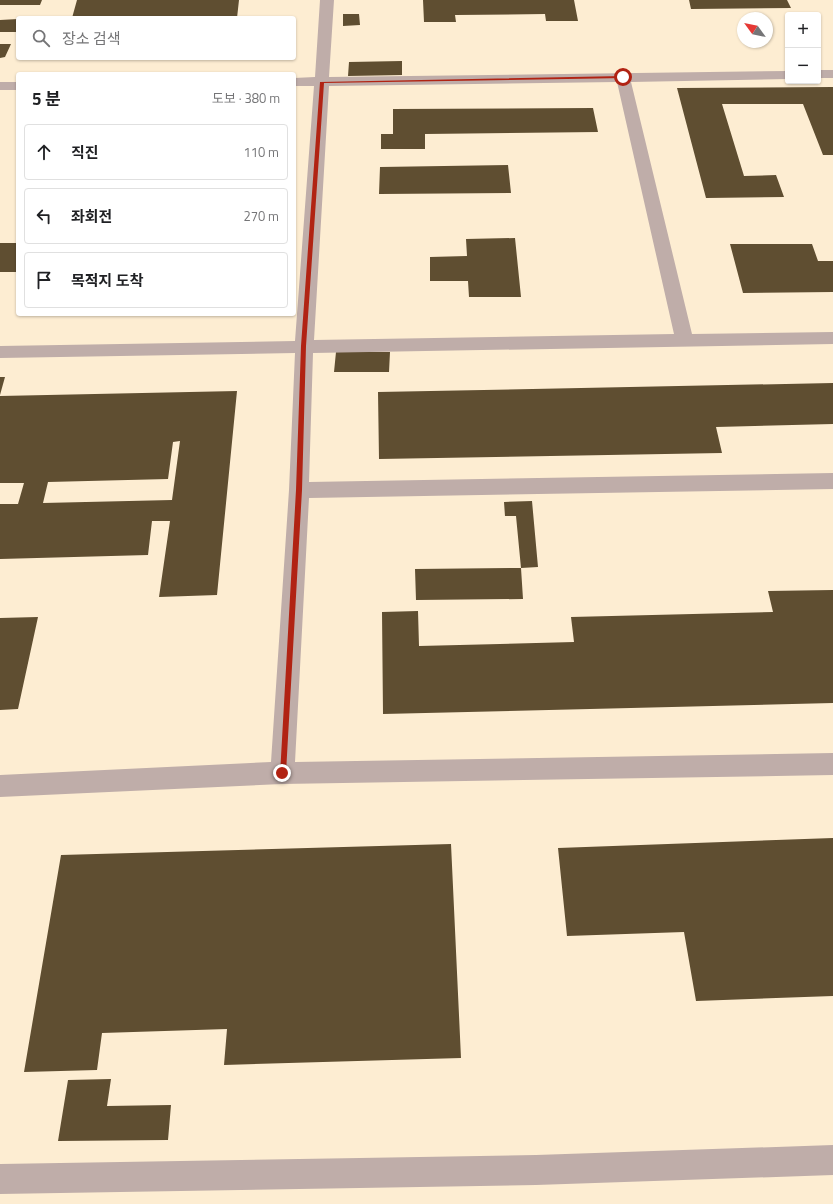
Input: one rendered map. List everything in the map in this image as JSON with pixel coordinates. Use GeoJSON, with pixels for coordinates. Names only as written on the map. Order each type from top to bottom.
{"type":"FeatureCollection","features":[{"type":"Feature","properties":{"kind":"street"},"geometry":{"type":"LineString","coordinates":[[282,773],[299,490],[304,346],[327,0]]}},
{"type":"Feature","properties":{"kind":"street"},"geometry":{"type":"LineString","coordinates":[[821,74],[833,74]]}},
{"type":"Feature","properties":{"kind":"street"},"geometry":{"type":"LineString","coordinates":[[296,82],[785,75]]}},
{"type":"Feature","properties":{"kind":"street"},"geometry":{"type":"LineString","coordinates":[[623,77],[684,340]]}},
{"type":"Feature","properties":{"kind":"street"},"geometry":{"type":"LineString","coordinates":[[0,86],[16,86]]}},
{"type":"Feature","properties":{"kind":"street"},"geometry":{"type":"LineString","coordinates":[[0,352],[833,338]]}},
{"type":"Feature","properties":{"kind":"street"},"geometry":{"type":"LineString","coordinates":[[299,490],[833,481]]}},
{"type":"Feature","properties":{"kind":"street"},"geometry":{"type":"LineString","coordinates":[[0,786],[282,773],[833,764]]}},
{"type":"Feature","properties":{"kind":"street"},"geometry":{"type":"LineString","coordinates":[[0,1179],[536,1170],[833,1160]]}},
{"type":"Feature","properties":{"kind":"building"},"geometry":{"type":"Polygon","coordinates":[[[0,0],[42,0],[40,5],[0,5],[0,0]]]}},
{"type":"Feature","properties":{"kind":"building"},"geometry":{"type":"Polygon","coordinates":[[[77,0],[239,0],[237,16],[73,16],[77,0]]]}},
{"type":"Feature","properties":{"kind":"building"},"geometry":{"type":"Polygon","coordinates":[[[423,0],[574,0],[578,21],[546,21],[545,14],[455,15],[456,22],[424,22],[423,0]]]}},
{"type":"Feature","properties":{"kind":"building"},"geometry":{"type":"Polygon","coordinates":[[[689,0],[787,0],[791,8],[691,9],[689,0]]]}},
{"type":"Feature","properties":{"kind":"building"},"geometry":{"type":"Polygon","coordinates":[[[343,14],[359,14],[360,25],[343,26],[343,14]]]}},
{"type":"Feature","properties":{"kind":"building"},"geometry":{"type":"Polygon","coordinates":[[[16,19],[16,32],[0,32],[0,20],[16,19]]]}},
{"type":"Feature","properties":{"kind":"building"},"geometry":{"type":"Polygon","coordinates":[[[0,44],[11,44],[5,57],[0,58],[0,44]]]}},
{"type":"Feature","properties":{"kind":"building"},"geometry":{"type":"Polygon","coordinates":[[[402,61],[402,75],[348,76],[349,62],[402,61]]]}},
{"type":"Feature","properties":{"kind":"building"},"geometry":{"type":"Polygon","coordinates":[[[833,87],[833,155],[823,155],[803,104],[722,104],[744,176],[776,175],[784,197],[706,198],[677,88],[833,87]]]}},
{"type":"Feature","properties":{"kind":"building"},"geometry":{"type":"Polygon","coordinates":[[[593,108],[598,132],[425,134],[425,149],[381,149],[381,134],[393,134],[393,109],[593,108]]]}},
{"type":"Feature","properties":{"kind":"building"},"geometry":{"type":"Polygon","coordinates":[[[508,165],[511,193],[379,194],[380,167],[508,165]]]}},
{"type":"Feature","properties":{"kind":"building"},"geometry":{"type":"Polygon","coordinates":[[[515,238],[521,297],[469,297],[468,281],[430,281],[430,257],[467,256],[466,239],[515,238]]]}},
{"type":"Feature","properties":{"kind":"building"},"geometry":{"type":"Polygon","coordinates":[[[0,243],[16,243],[16,272],[0,272],[0,243]]]}},
{"type":"Feature","properties":{"kind":"building"},"geometry":{"type":"Polygon","coordinates":[[[730,244],[812,244],[818,261],[833,261],[833,292],[743,293],[730,244]]]}},
{"type":"Feature","properties":{"kind":"building"},"geometry":{"type":"Polygon","coordinates":[[[336,352],[390,352],[389,372],[334,372],[336,352]]]}},
{"type":"Feature","properties":{"kind":"building"},"geometry":{"type":"Polygon","coordinates":[[[0,377],[5,377],[0,395],[0,377]]]}},
{"type":"Feature","properties":{"kind":"building"},"geometry":{"type":"Polygon","coordinates":[[[833,383],[833,424],[716,427],[722,453],[379,459],[378,392],[833,383]]]}},
{"type":"Feature","properties":{"kind":"building"},"geometry":{"type":"Polygon","coordinates":[[[237,391],[217,595],[159,597],[170,521],[152,521],[148,555],[0,559],[0,504],[18,504],[24,483],[0,483],[0,396],[237,391]],[[180,441],[173,442],[168,479],[48,482],[43,503],[172,500],[180,441]]]}},
{"type":"Feature","properties":{"kind":"building"},"geometry":{"type":"Polygon","coordinates":[[[532,501],[538,567],[521,568],[516,516],[505,516],[504,502],[532,501]]]}},
{"type":"Feature","properties":{"kind":"building"},"geometry":{"type":"Polygon","coordinates":[[[521,568],[523,599],[416,600],[415,569],[521,568]]]}},
{"type":"Feature","properties":{"kind":"building"},"geometry":{"type":"Polygon","coordinates":[[[833,590],[833,703],[383,714],[382,612],[418,611],[419,646],[574,642],[571,617],[773,612],[768,591],[833,590]]]}},
{"type":"Feature","properties":{"kind":"building"},"geometry":{"type":"Polygon","coordinates":[[[38,617],[18,709],[0,710],[0,618],[38,617]]]}},
{"type":"Feature","properties":{"kind":"building"},"geometry":{"type":"Polygon","coordinates":[[[833,838],[833,996],[696,1001],[684,932],[567,936],[558,848],[833,838]]]}},
{"type":"Feature","properties":{"kind":"building"},"geometry":{"type":"Polygon","coordinates":[[[451,844],[461,1058],[224,1065],[227,1029],[102,1033],[97,1070],[24,1072],[61,855],[451,844]]]}},
{"type":"Feature","properties":{"kind":"building"},"geometry":{"type":"Polygon","coordinates":[[[111,1079],[107,1106],[171,1105],[168,1140],[58,1141],[68,1080],[111,1079]]]}},
{"type":"Feature","properties":{"kind":"route"},"geometry":{"type":"LineString","coordinates":[[282,773],[299,490],[304,346],[322,82],[623,77]]}}]}
